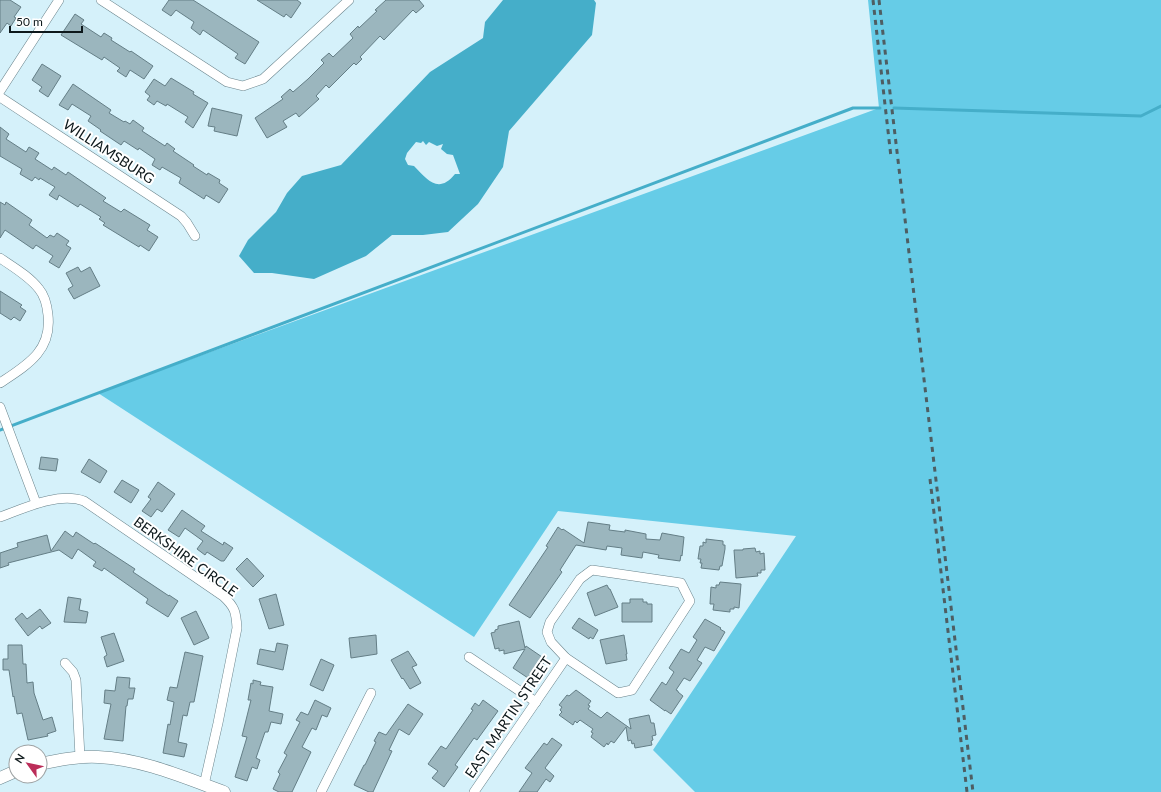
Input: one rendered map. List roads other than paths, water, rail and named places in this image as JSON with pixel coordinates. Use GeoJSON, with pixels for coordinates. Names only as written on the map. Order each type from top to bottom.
{"type":"FeatureCollection","features":[{"type":"Feature","properties":{"kind":"street"},"geometry":{"type":"LineString","coordinates":[[0,91],[59,0]]}},
{"type":"Feature","properties":{"kind":"street"},"geometry":{"type":"LineString","coordinates":[[101,0],[227,82],[243,86],[263,79],[349,0]]}},
{"type":"Feature","properties":{"kind":"street","name":"WILLIAMSBURG"},"geometry":{"type":"LineString","coordinates":[[0,97],[181,216],[187,223],[194,236]]}},
{"type":"Feature","properties":{"kind":"street"},"geometry":{"type":"LineString","coordinates":[[0,258],[39,289],[47,304],[49,324],[43,347],[38,354],[0,383]]}},
{"type":"Feature","properties":{"kind":"street"},"geometry":{"type":"LineString","coordinates":[[2,412],[36,503]]}},
{"type":"Feature","properties":{"kind":"street","name":"BERKSHIRE CIRCLE"},"geometry":{"type":"LineString","coordinates":[[0,518],[36,503],[68,498],[84,501],[223,596],[230,603],[236,614],[237,628],[204,785]]}},
{"type":"Feature","properties":{"kind":"street"},"geometry":{"type":"LineString","coordinates":[[592,570],[681,583],[690,601],[632,690],[618,693],[566,658],[551,642],[547,632],[550,622],[580,578],[592,570]]}},
{"type":"Feature","properties":{"kind":"street"},"geometry":{"type":"LineString","coordinates":[[469,657],[536,702]]}},
{"type":"Feature","properties":{"kind":"street","name":"EAST MARTIN STREET"},"geometry":{"type":"LineString","coordinates":[[474,792],[566,658]]}},
{"type":"Feature","properties":{"kind":"street"},"geometry":{"type":"LineString","coordinates":[[65,663],[74,672],[76,680],[80,757]]}},
{"type":"Feature","properties":{"kind":"street"},"geometry":{"type":"LineString","coordinates":[[321,792],[371,692]]}},
{"type":"Feature","properties":{"kind":"street"},"geometry":{"type":"LineString","coordinates":[[48,763],[80,757],[113,758],[137,762],[153,766],[224,792]]}},
{"type":"Feature","properties":{"kind":"waterway"},"geometry":{"type":"LineString","coordinates":[[894,108],[1141,116],[1161,106]]}},
{"type":"Feature","properties":{"kind":"waterway"},"geometry":{"type":"LineString","coordinates":[[0,430],[853,108],[880,108]]}},
{"type":"Feature","properties":{"kind":"railway"},"geometry":{"type":"LineString","coordinates":[[873,0],[891,157]]}},
{"type":"Feature","properties":{"kind":"railway"},"geometry":{"type":"LineString","coordinates":[[879,0],[973,792]]}},
{"type":"Feature","properties":{"kind":"railway"},"geometry":{"type":"LineString","coordinates":[[930,479],[967,792]]}}]}
